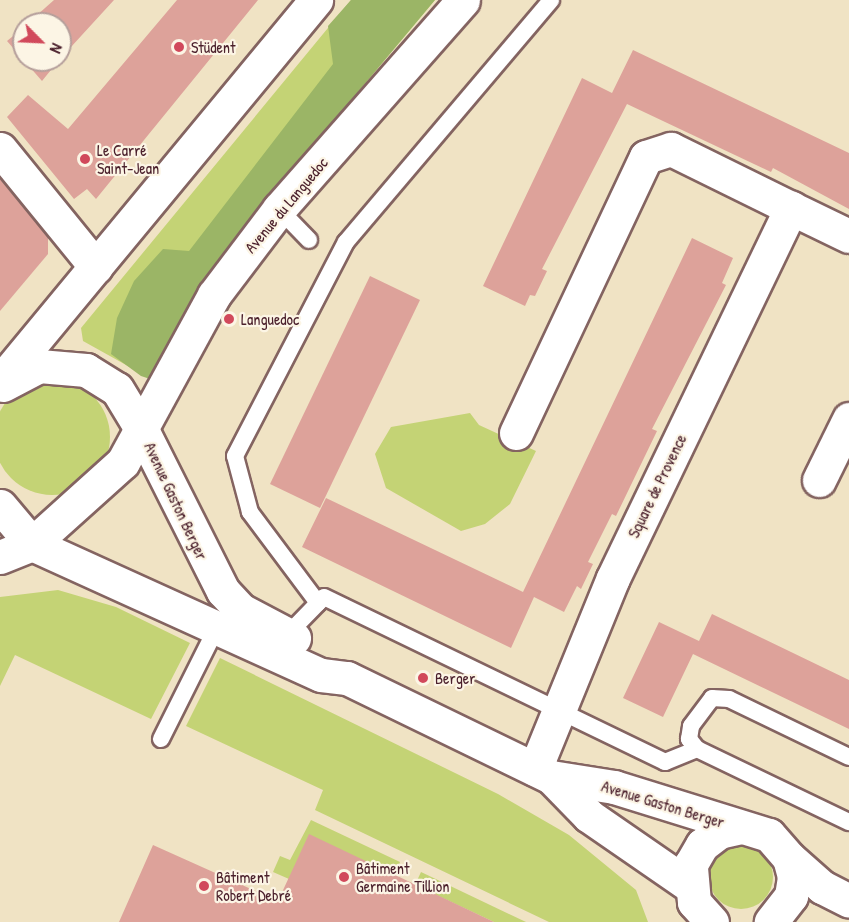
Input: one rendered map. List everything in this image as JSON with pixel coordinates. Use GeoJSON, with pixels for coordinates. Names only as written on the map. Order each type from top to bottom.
{"type":"FeatureCollection","features":[{"type":"Feature","properties":{"kind":"street"},"geometry":{"type":"LineString","coordinates":[[0,384],[316,0]]}},
{"type":"Feature","properties":{"kind":"street","name":"Avenue du Languedoc"},"geometry":{"type":"LineString","coordinates":[[0,557],[32,544],[93,494],[143,432],[214,295],[279,209],[463,0]]}},
{"type":"Feature","properties":{"kind":"street"},"geometry":{"type":"LineString","coordinates":[[0,149],[96,267]]}},
{"type":"Feature","properties":{"kind":"street"},"geometry":{"type":"LineString","coordinates":[[516,433],[646,158],[671,149],[849,236]]}},
{"type":"Feature","properties":{"kind":"street","name":"Square de Provence"},"geometry":{"type":"LineString","coordinates":[[543,773],[562,711],[613,578],[791,208]]}},
{"type":"Feature","properties":{"kind":"street","name":"Avenue Gaston Berger"},"geometry":{"type":"LineString","coordinates":[[0,384],[39,366],[86,370],[117,389],[143,432],[223,591],[241,610],[281,644]]}},
{"type":"Feature","properties":{"kind":"street"},"geometry":{"type":"LineString","coordinates":[[819,480],[849,419]]}},
{"type":"Feature","properties":{"kind":"street","name":"Avenue Gaston Berger"},"geometry":{"type":"LineString","coordinates":[[0,506],[32,544],[218,625],[329,657],[347,678],[543,773],[614,787],[769,835],[789,858],[822,887],[849,901]]}},
{"type":"Feature","properties":{"kind":"street","name":"Avenue Gaston Berger"},"geometry":{"type":"LineString","coordinates":[[543,773],[589,816],[696,908]]}},
{"type":"Feature","properties":{"kind":"street","name":"Avenue Gaston Berger"},"geometry":{"type":"LineString","coordinates":[[696,908],[691,864],[702,845],[719,832],[740,827]]}},
{"type":"Feature","properties":{"kind":"street"},"geometry":{"type":"LineString","coordinates":[[771,922],[791,896],[789,858]]}},
{"type":"Feature","properties":{"kind":"lane"},"geometry":{"type":"LineString","coordinates":[[318,603],[250,512],[235,456],[346,242],[551,0]]}},
{"type":"Feature","properties":{"kind":"lane"},"geometry":{"type":"LineString","coordinates":[[279,209],[309,240]]}},
{"type":"Feature","properties":{"kind":"lane"},"geometry":{"type":"LineString","coordinates":[[281,644],[324,597],[665,762],[697,750]]}},
{"type":"Feature","properties":{"kind":"lane"},"geometry":{"type":"LineString","coordinates":[[161,739],[218,625]]}},
{"type":"Feature","properties":{"kind":"lane"},"geometry":{"type":"LineString","coordinates":[[849,757],[729,699],[712,698],[691,726],[689,739],[697,750],[849,822]]}},
{"type":"Feature","properties":{"kind":"green space"},"geometry":{"type":"Polygon","coordinates":[[[351,0],[435,0],[269,198],[176,328],[153,380],[83,341],[81,328],[351,0]]]}},
{"type":"Feature","properties":{"kind":"green space"},"geometry":{"type":"Polygon","coordinates":[[[351,0],[435,0],[269,198],[176,328],[153,380],[141,376],[111,354],[117,318],[134,281],[163,249],[189,251],[333,64],[328,26],[351,0]]]}},
{"type":"Feature","properties":{"kind":"green space"},"geometry":{"type":"Polygon","coordinates":[[[52,379],[74,384],[93,396],[105,415],[110,437],[105,459],[93,478],[74,490],[52,495],[30,490],[11,478],[-1,459],[-6,437],[-1,415],[11,396],[30,384],[52,379]]]}},
{"type":"Feature","properties":{"kind":"green space"},"geometry":{"type":"Polygon","coordinates":[[[470,413],[479,425],[536,451],[510,504],[485,524],[461,531],[386,488],[375,454],[391,427],[470,413]]]}},
{"type":"Feature","properties":{"kind":"green space"},"geometry":{"type":"Polygon","coordinates":[[[58,590],[116,607],[190,643],[151,719],[15,655],[0,686],[0,597],[58,590]]]}},
{"type":"Feature","properties":{"kind":"green space"},"geometry":{"type":"Polygon","coordinates":[[[220,658],[498,794],[569,835],[636,890],[648,922],[549,922],[315,810],[323,790],[186,726],[220,658]]]}},
{"type":"Feature","properties":{"kind":"green space"},"geometry":{"type":"Polygon","coordinates":[[[311,820],[400,862],[394,875],[289,879],[273,872],[280,856],[290,860],[311,820]]]}},
{"type":"Feature","properties":{"kind":"green space"},"geometry":{"type":"Polygon","coordinates":[[[741,845],[753,847],[764,854],[771,865],[773,877],[771,889],[764,900],[753,907],[741,909],[729,907],[718,900],[711,889],[709,877],[711,865],[718,854],[729,847],[741,845]]]}},
{"type":"Feature","properties":{"kind":"green space"},"geometry":{"type":"Polygon","coordinates":[[[421,872],[526,922],[494,922],[415,885],[421,872]]]}},
{"type":"Feature","properties":{"kind":"building"},"geometry":{"type":"Polygon","coordinates":[[[54,0],[114,0],[72,46],[72,12],[40,12],[54,0]]]}},
{"type":"Feature","properties":{"kind":"building"},"geometry":{"type":"Polygon","coordinates":[[[177,0],[258,0],[96,199],[87,189],[74,199],[7,117],[28,95],[68,129],[177,0]]]}},
{"type":"Feature","properties":{"kind":"building"},"geometry":{"type":"Polygon","coordinates":[[[12,37],[12,47],[7,41],[12,37]]]}},
{"type":"Feature","properties":{"kind":"building"},"geometry":{"type":"Polygon","coordinates":[[[633,50],[849,153],[849,209],[773,168],[771,172],[627,104],[542,269],[547,271],[535,296],[530,295],[525,306],[483,286],[582,78],[612,93],[633,50]]]}},
{"type":"Feature","properties":{"kind":"building"},"geometry":{"type":"Polygon","coordinates":[[[34,72],[49,72],[42,81],[34,72]]]}},
{"type":"Feature","properties":{"kind":"building"},"geometry":{"type":"Polygon","coordinates":[[[0,179],[48,237],[48,254],[0,311],[0,179]]]}},
{"type":"Feature","properties":{"kind":"building"},"geometry":{"type":"Polygon","coordinates":[[[692,238],[733,258],[722,283],[726,285],[652,429],[657,431],[616,516],[612,514],[588,562],[593,564],[581,589],[577,586],[564,612],[534,597],[511,648],[302,547],[326,498],[523,592],[692,238]]]}},
{"type":"Feature","properties":{"kind":"building"},"geometry":{"type":"Polygon","coordinates":[[[370,276],[420,300],[320,508],[270,484],[370,276]]]}},
{"type":"Feature","properties":{"kind":"building"},"geometry":{"type":"Polygon","coordinates":[[[712,614],[849,680],[849,729],[693,654],[663,717],[623,698],[659,622],[699,641],[712,614]]]}},
{"type":"Feature","properties":{"kind":"building"},"geometry":{"type":"Polygon","coordinates":[[[309,834],[494,922],[119,922],[153,845],[278,901],[309,834]]]}},
{"type":"Feature","properties":{"kind":"place","name":"Stüdent"},"geometry":{"type":"Point","coordinates":[179,47]}},
{"type":"Feature","properties":{"kind":"place","name":"Le Carré Saint-Jean"},"geometry":{"type":"Point","coordinates":[85,159]}},
{"type":"Feature","properties":{"kind":"place","name":"Languedoc"},"geometry":{"type":"Point","coordinates":[229,319]}},
{"type":"Feature","properties":{"kind":"place","name":"Berger"},"geometry":{"type":"Point","coordinates":[423,678]}},
{"type":"Feature","properties":{"kind":"place","name":"Bâtiment Germaine Tillion"},"geometry":{"type":"Point","coordinates":[344,877]}},
{"type":"Feature","properties":{"kind":"place","name":"Bâtiment Robert Debré"},"geometry":{"type":"Point","coordinates":[204,886]}}]}
